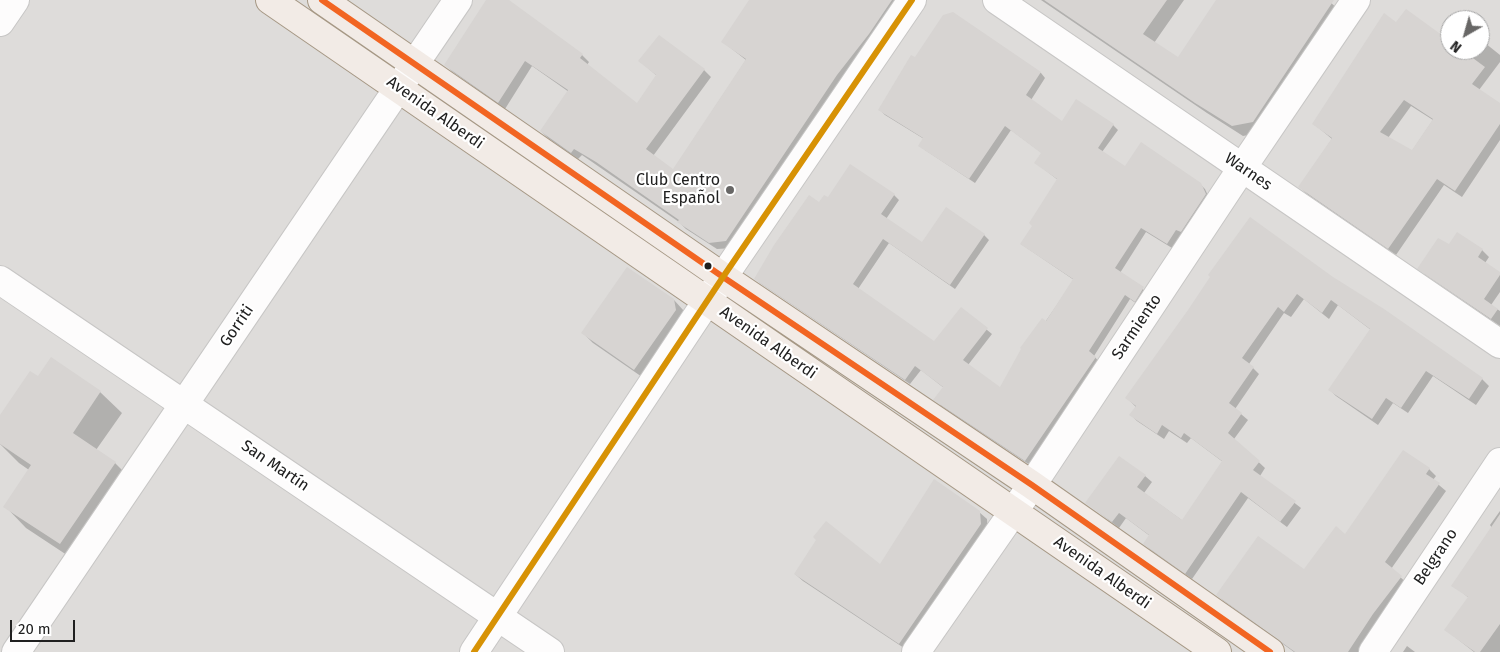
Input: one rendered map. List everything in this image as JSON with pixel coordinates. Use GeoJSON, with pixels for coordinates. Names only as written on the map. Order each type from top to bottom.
{"type":"FeatureCollection","features":[{"type":"Feature","properties":{"kind":"main road","name":"Avenida Alberdi"},"geometry":{"type":"LineString","coordinates":[[270,0],[1217,652]]}},
{"type":"Feature","properties":{"kind":"main road","name":"Avenida Alberdi"},"geometry":{"type":"LineString","coordinates":[[322,0],[723,277],[1032,485],[1270,652]]}},
{"type":"Feature","properties":{"kind":"street"},"geometry":{"type":"LineString","coordinates":[[0,22],[15,0]]}},
{"type":"Feature","properties":{"kind":"street","name":"Gorriti"},"geometry":{"type":"LineString","coordinates":[[16,652],[458,0]]}},
{"type":"Feature","properties":{"kind":"street"},"geometry":{"type":"LineString","coordinates":[[474,652],[723,277],[912,0]]}},
{"type":"Feature","properties":{"kind":"street","name":"Warnes"},"geometry":{"type":"LineString","coordinates":[[997,0],[1500,344]]}},
{"type":"Feature","properties":{"kind":"street","name":"Sarmiento"},"geometry":{"type":"LineString","coordinates":[[916,652],[1032,485],[1356,0]]}},
{"type":"Feature","properties":{"kind":"street","name":"San Martín"},"geometry":{"type":"LineString","coordinates":[[0,280],[550,652]]}},
{"type":"Feature","properties":{"kind":"street","name":"Belgrano"},"geometry":{"type":"LineString","coordinates":[[1373,652],[1500,462]]}},
{"type":"Feature","properties":{"kind":"shaded area"},"geometry":{"type":"Polygon","coordinates":[[[0,0],[1500,0],[1500,652],[0,652],[0,0]]]}},
{"type":"Feature","properties":{"kind":"building"},"geometry":{"type":"Polygon","coordinates":[[[486,0],[509,0],[583,54],[580,58],[637,103],[656,75],[638,61],[659,35],[705,69],[646,149],[673,169],[746,59],[721,42],[749,0],[892,0],[869,34],[837,75],[726,241],[709,243],[677,222],[679,220],[596,162],[574,149],[571,153],[540,131],[568,90],[525,61],[498,103],[444,65],[486,0]]]}},
{"type":"Feature","properties":{"kind":"building"},"geometry":{"type":"Polygon","coordinates":[[[1044,0],[1167,0],[1143,34],[1178,57],[1216,0],[1334,0],[1253,122],[1232,126],[1044,0]]]}},
{"type":"Feature","properties":{"kind":"building"},"geometry":{"type":"Polygon","coordinates":[[[1406,9],[1440,34],[1440,60],[1476,60],[1485,67],[1472,84],[1500,103],[1500,124],[1455,191],[1437,179],[1388,249],[1298,187],[1332,138],[1312,124],[1384,13],[1396,22],[1406,9]],[[1404,100],[1380,132],[1412,150],[1433,119],[1404,100]]]}},
{"type":"Feature","properties":{"kind":"building"},"geometry":{"type":"Polygon","coordinates":[[[953,12],[1041,72],[1026,95],[1062,121],[1076,99],[1114,124],[1098,148],[1125,166],[1141,142],[1201,183],[1206,194],[1181,232],[1176,230],[1167,244],[1141,228],[1115,268],[1144,287],[1135,302],[1125,295],[1089,351],[1096,357],[1025,461],[933,400],[943,387],[915,366],[905,380],[754,279],[774,245],[809,195],[819,202],[824,195],[828,197],[850,164],[895,194],[881,214],[922,242],[946,207],[985,234],[950,285],[883,239],[853,284],[934,341],[961,307],[988,328],[963,360],[1000,387],[1020,348],[1042,318],[1046,321],[1073,279],[1020,244],[1032,226],[1029,223],[1057,179],[1034,163],[1041,153],[1005,126],[969,179],[918,146],[923,138],[878,110],[911,55],[915,57],[943,15],[953,12]]]}},
{"type":"Feature","properties":{"kind":"building"},"geometry":{"type":"Polygon","coordinates":[[[1250,217],[1333,277],[1384,309],[1483,378],[1469,399],[1426,371],[1401,408],[1386,398],[1372,419],[1328,390],[1370,329],[1331,300],[1322,313],[1297,294],[1284,312],[1278,307],[1242,358],[1254,367],[1229,403],[1242,413],[1228,433],[1260,461],[1253,470],[1296,501],[1280,522],[1241,492],[1185,574],[1143,544],[1149,535],[1119,513],[1112,522],[1085,503],[1119,456],[1146,475],[1137,487],[1182,520],[1222,461],[1184,433],[1181,438],[1162,425],[1157,434],[1129,415],[1136,406],[1125,398],[1188,310],[1210,277],[1208,275],[1250,217]]]}},
{"type":"Feature","properties":{"kind":"building"},"geometry":{"type":"Polygon","coordinates":[[[1457,232],[1483,249],[1478,257],[1500,272],[1500,275],[1484,299],[1498,309],[1491,319],[1417,269],[1438,238],[1449,244],[1457,232]]]}},
{"type":"Feature","properties":{"kind":"building"},"geometry":{"type":"Polygon","coordinates":[[[627,267],[674,299],[676,310],[634,370],[581,333],[627,267]]]}},
{"type":"Feature","properties":{"kind":"building"},"geometry":{"type":"Polygon","coordinates":[[[51,357],[101,391],[73,433],[116,462],[60,544],[3,507],[31,465],[0,444],[0,415],[30,371],[38,376],[51,357]]]}},
{"type":"Feature","properties":{"kind":"building"},"geometry":{"type":"Polygon","coordinates":[[[1403,450],[1430,468],[1426,474],[1440,483],[1385,562],[1402,576],[1373,614],[1348,652],[1295,652],[1216,595],[1258,536],[1304,569],[1336,526],[1345,534],[1403,450]]]}},
{"type":"Feature","properties":{"kind":"building"},"geometry":{"type":"Polygon","coordinates":[[[934,479],[980,511],[981,524],[899,644],[794,574],[816,540],[813,537],[826,521],[880,564],[934,479]]]}},
{"type":"Feature","properties":{"kind":"building"},"geometry":{"type":"Polygon","coordinates":[[[1500,514],[1500,624],[1480,652],[1475,652],[1444,630],[1468,597],[1451,586],[1500,514]]]}},
{"type":"Feature","properties":{"kind":"transit line"},"geometry":{"type":"LineString","coordinates":[[322,0],[723,277],[1032,485],[1270,652]]}},
{"type":"Feature","properties":{"kind":"transit line"},"geometry":{"type":"LineString","coordinates":[[474,652],[723,277],[912,0]]}},
{"type":"Feature","properties":{"kind":"place","name":"Club Centro Español"},"geometry":{"type":"Point","coordinates":[730,190]}}]}
